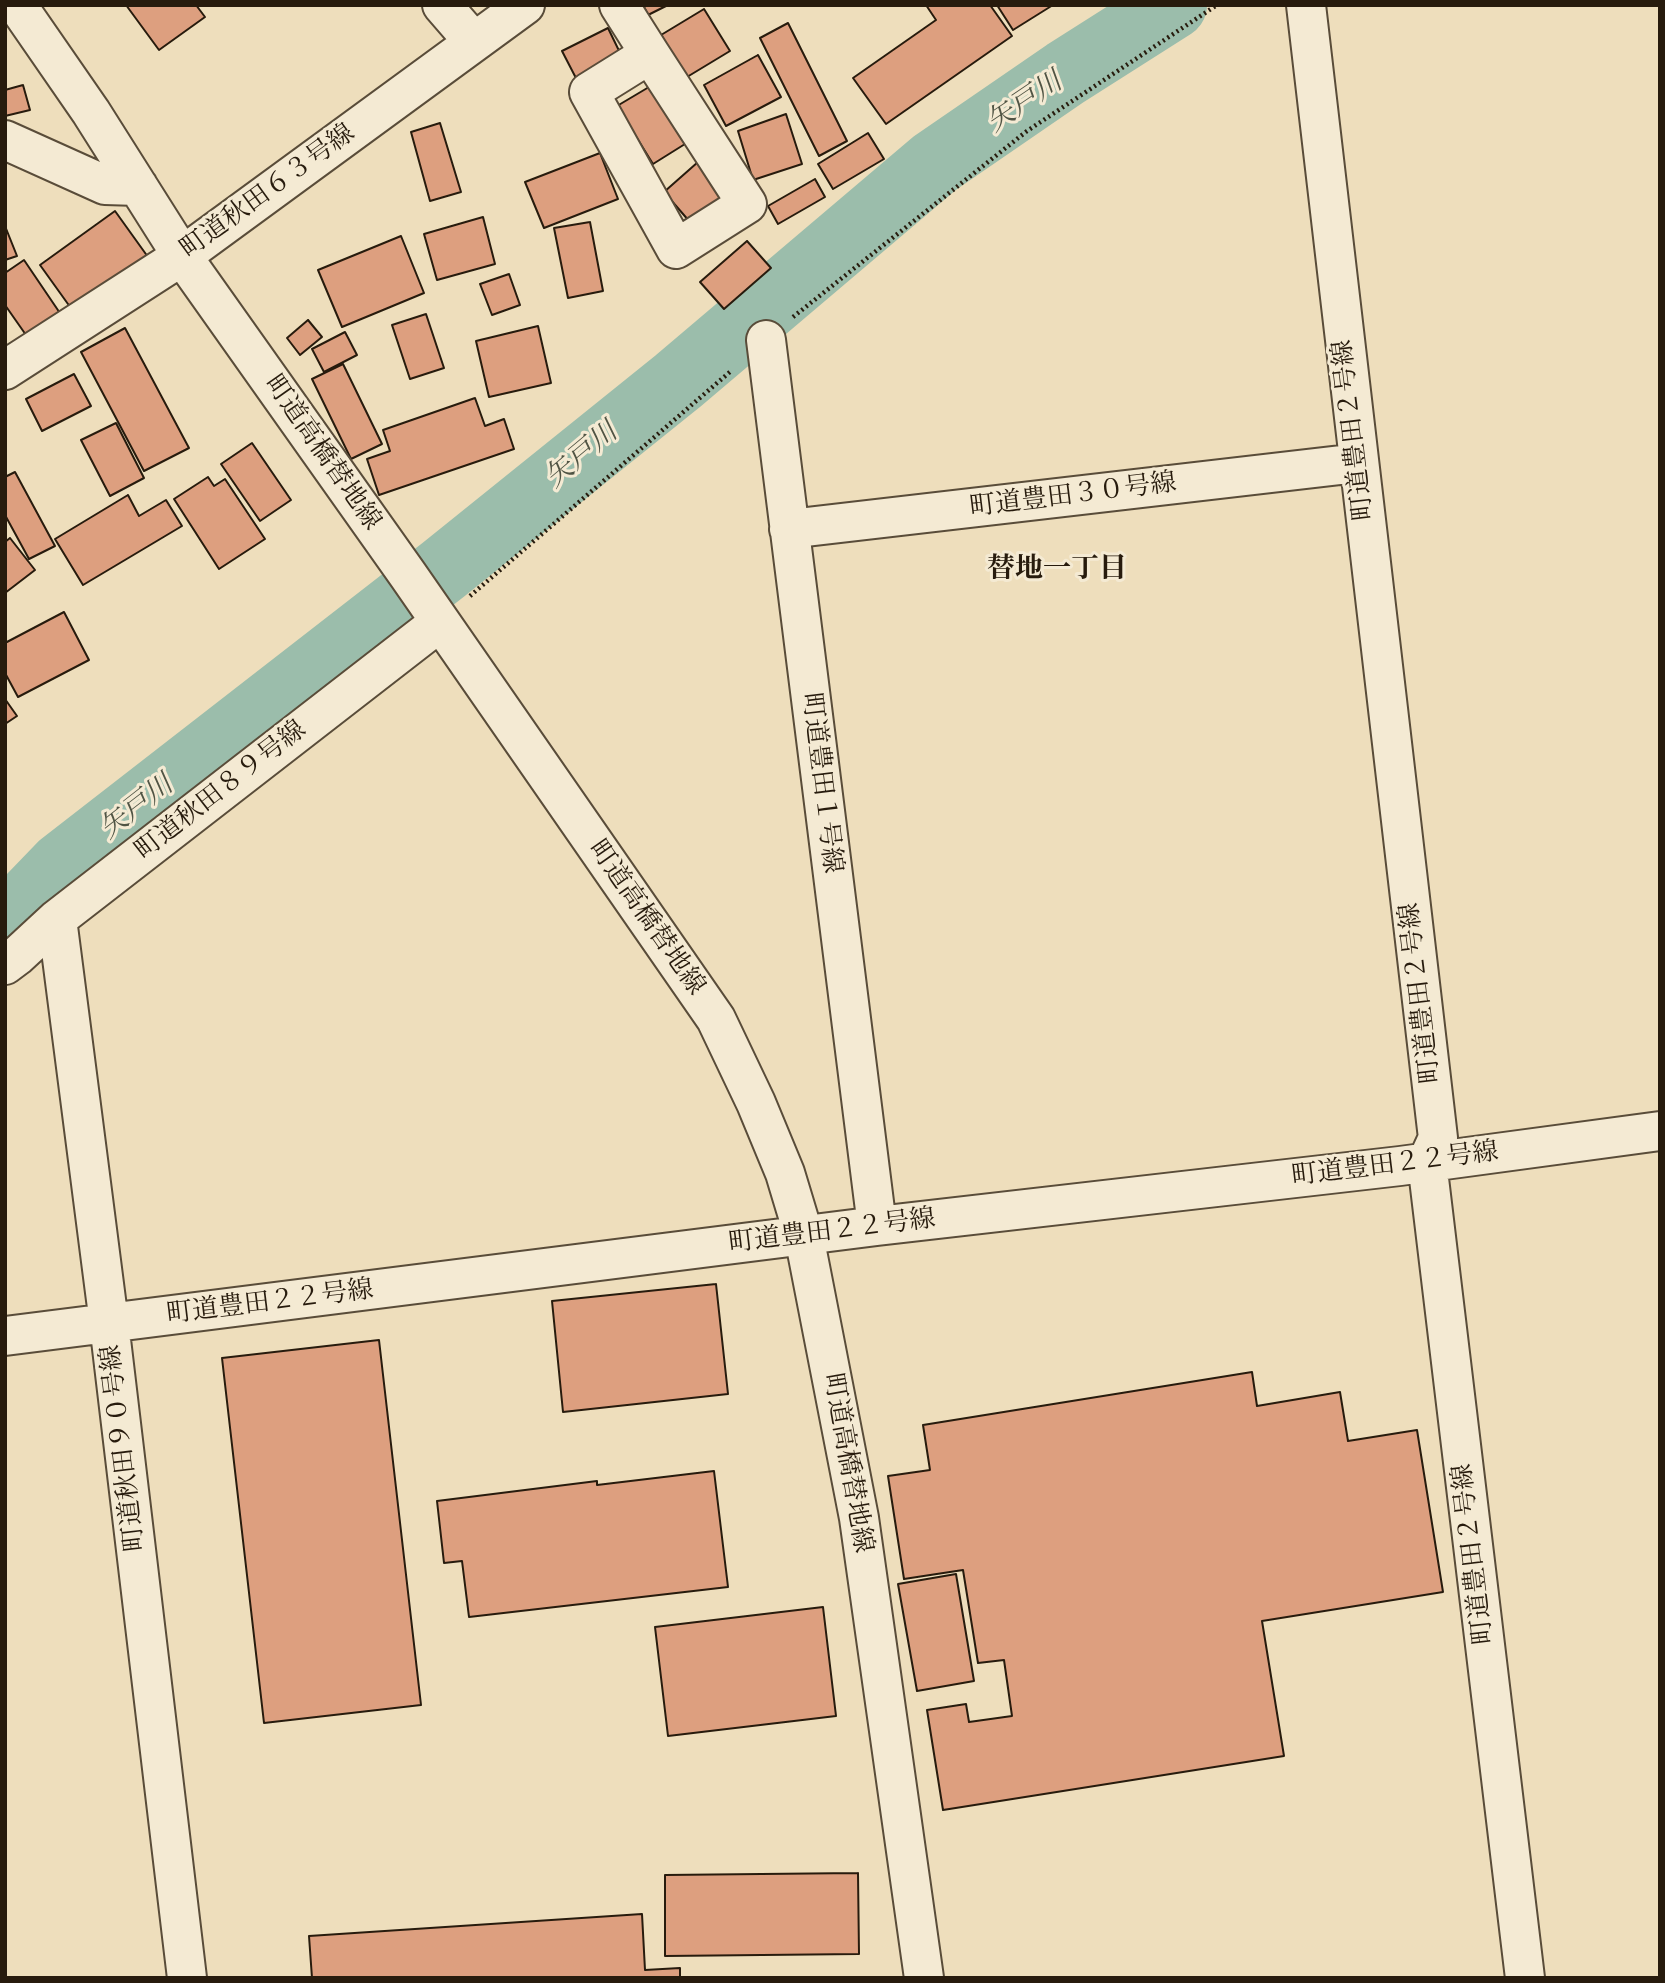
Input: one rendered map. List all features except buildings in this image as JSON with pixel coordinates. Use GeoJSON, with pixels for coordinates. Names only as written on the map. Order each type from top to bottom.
{"type":"FeatureCollection","features":[{"type":"Feature","properties":{"kind":"street","name":"町道高橋替地線"},"geometry":{"type":"LineString","coordinates":[[17,5],[91,112],[182,256],[716,1018],[756,1103],[785,1172],[804,1236],[859,1518],[924,1978]]}},
{"type":"Feature","properties":{"kind":"street"},"geometry":{"type":"LineString","coordinates":[[442,5],[474,42]]}},
{"type":"Feature","properties":{"kind":"street","name":"町道秋田６３号線"},"geometry":{"type":"LineString","coordinates":[[5,370],[182,256],[525,5]]}},
{"type":"Feature","properties":{"kind":"street"},"geometry":{"type":"LineString","coordinates":[[618,5],[650,54],[747,204],[677,250],[589,92],[650,54]]}},
{"type":"Feature","properties":{"kind":"street","name":"町道豊田２号線"},"geometry":{"type":"LineString","coordinates":[[1306,5],[1438,1138],[1427,1162],[1525,1978]]}},
{"type":"Feature","properties":{"kind":"street"},"geometry":{"type":"LineString","coordinates":[[5,140],[105,185],[138,186]]}},
{"type":"Feature","properties":{"kind":"street","name":"町道豊田１号線"},"geometry":{"type":"LineString","coordinates":[[766,340],[877,1226]]}},
{"type":"Feature","properties":{"kind":"street","name":"町道豊田３０号線"},"geometry":{"type":"LineString","coordinates":[[789,529],[1358,463]]}},
{"type":"Feature","properties":{"kind":"street","name":"町道秋田８９号線"},"geometry":{"type":"LineString","coordinates":[[5,965],[57,919],[440,622]]}},
{"type":"Feature","properties":{"kind":"street","name":"町道秋田９０号線"},"geometry":{"type":"LineString","coordinates":[[57,919],[109,1323],[187,1978]]}},
{"type":"Feature","properties":{"kind":"street","name":"町道豊田２２号線"},"geometry":{"type":"LineString","coordinates":[[5,1336],[877,1226],[1427,1162],[1660,1130]]}},
{"type":"Feature","properties":{"kind":"path"},"geometry":{"type":"LineString","coordinates":[[440,622],[766,340],[1027,131],[1217,5]]}},
{"type":"Feature","properties":{"kind":"waterway","name":"矢戸川"},"geometry":{"type":"LineString","coordinates":[[5,925],[63,865],[443,570],[678,381],[935,163],[1066,73],[1173,5]]}},
{"type":"Feature","properties":{"kind":"district","name":"替地一丁目"},"geometry":{"type":"Point","coordinates":[1057,570]}}]}
